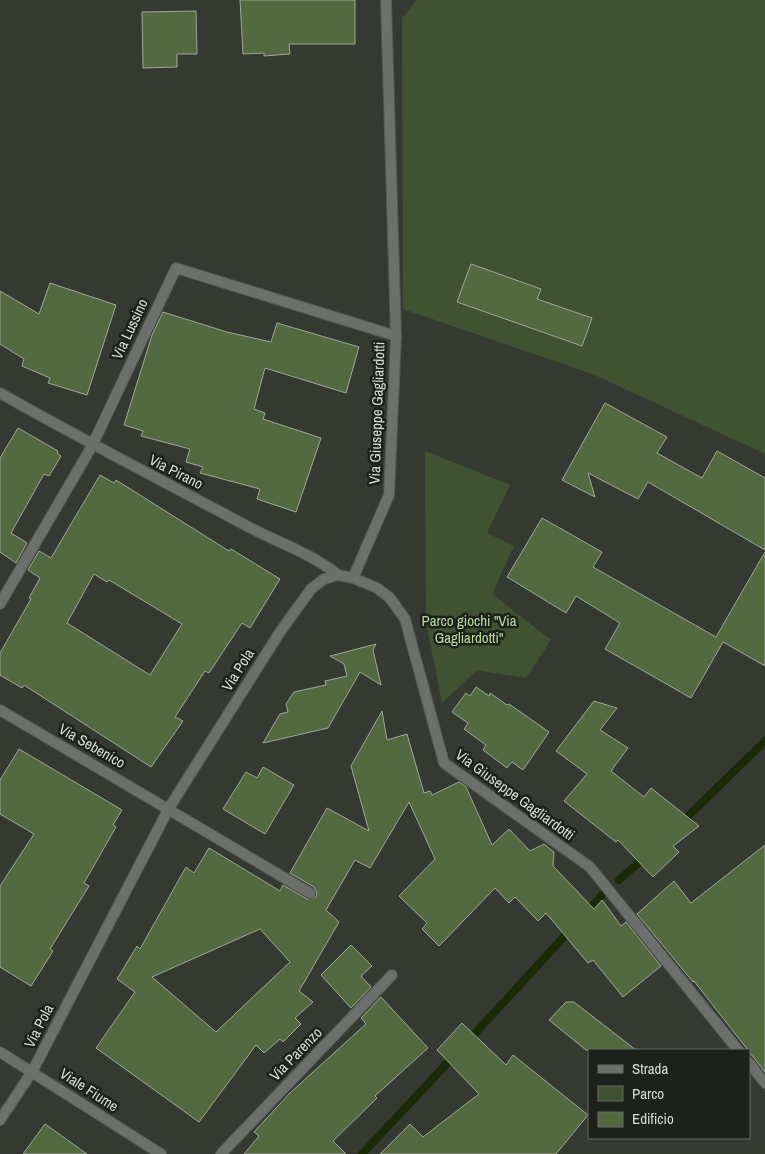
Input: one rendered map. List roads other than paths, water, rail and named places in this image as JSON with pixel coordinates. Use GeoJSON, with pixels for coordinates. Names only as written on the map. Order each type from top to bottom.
{"type":"FeatureCollection","features":[{"type":"Feature","properties":{"kind":"street","name":"Via Giuseppe Gagliardotti"},"geometry":{"type":"LineString","coordinates":[[386,0],[396,336],[389,495],[353,578],[377,588],[390,598],[405,618],[444,763],[590,867],[737,1049]]}},
{"type":"Feature","properties":{"kind":"street","name":"Via Lussino"},"geometry":{"type":"LineString","coordinates":[[0,604],[92,446],[176,268],[396,336]]}},
{"type":"Feature","properties":{"kind":"street","name":"Via Pirano"},"geometry":{"type":"LineString","coordinates":[[0,393],[92,446],[270,538],[324,563],[338,575]]}},
{"type":"Feature","properties":{"kind":"street"},"geometry":{"type":"LineString","coordinates":[[338,575],[353,578]]}},
{"type":"Feature","properties":{"kind":"street","name":"Via Pola"},"geometry":{"type":"LineString","coordinates":[[0,1120],[32,1072],[169,808],[280,632],[311,589],[324,579],[338,575]]}},
{"type":"Feature","properties":{"kind":"street","name":"Via Sebenico"},"geometry":{"type":"LineString","coordinates":[[0,710],[169,808]]}},
{"type":"Feature","properties":{"kind":"street"},"geometry":{"type":"LineString","coordinates":[[169,808],[310,892]]}},
{"type":"Feature","properties":{"kind":"street","name":"Via Parenzo"},"geometry":{"type":"LineString","coordinates":[[221,1154],[392,975]]}},
{"type":"Feature","properties":{"kind":"street","name":"Viale Fiume"},"geometry":{"type":"LineString","coordinates":[[0,1052],[161,1154]]}},
{"type":"Feature","properties":{"kind":"street"},"geometry":{"type":"LineString","coordinates":[[750,1064],[765,1083]]}},
{"type":"Feature","properties":{"kind":"waterway"},"geometry":{"type":"LineString","coordinates":[[681,823],[765,741]]}},
{"type":"Feature","properties":{"kind":"waterway"},"geometry":{"type":"LineString","coordinates":[[619,880],[645,857]]}},
{"type":"Feature","properties":{"kind":"waterway"},"geometry":{"type":"LineString","coordinates":[[585,914],[602,895]]}},
{"type":"Feature","properties":{"kind":"waterway"},"geometry":{"type":"LineString","coordinates":[[468,1041],[572,928]]}},
{"type":"Feature","properties":{"kind":"waterway"},"geometry":{"type":"LineString","coordinates":[[362,1154],[455,1055]]}},
{"type":"Feature","properties":{"kind":"park label","name":"Parco giochi \"Via Gagliardotti\""},"geometry":{"type":"Point","coordinates":[469,630]}}]}
